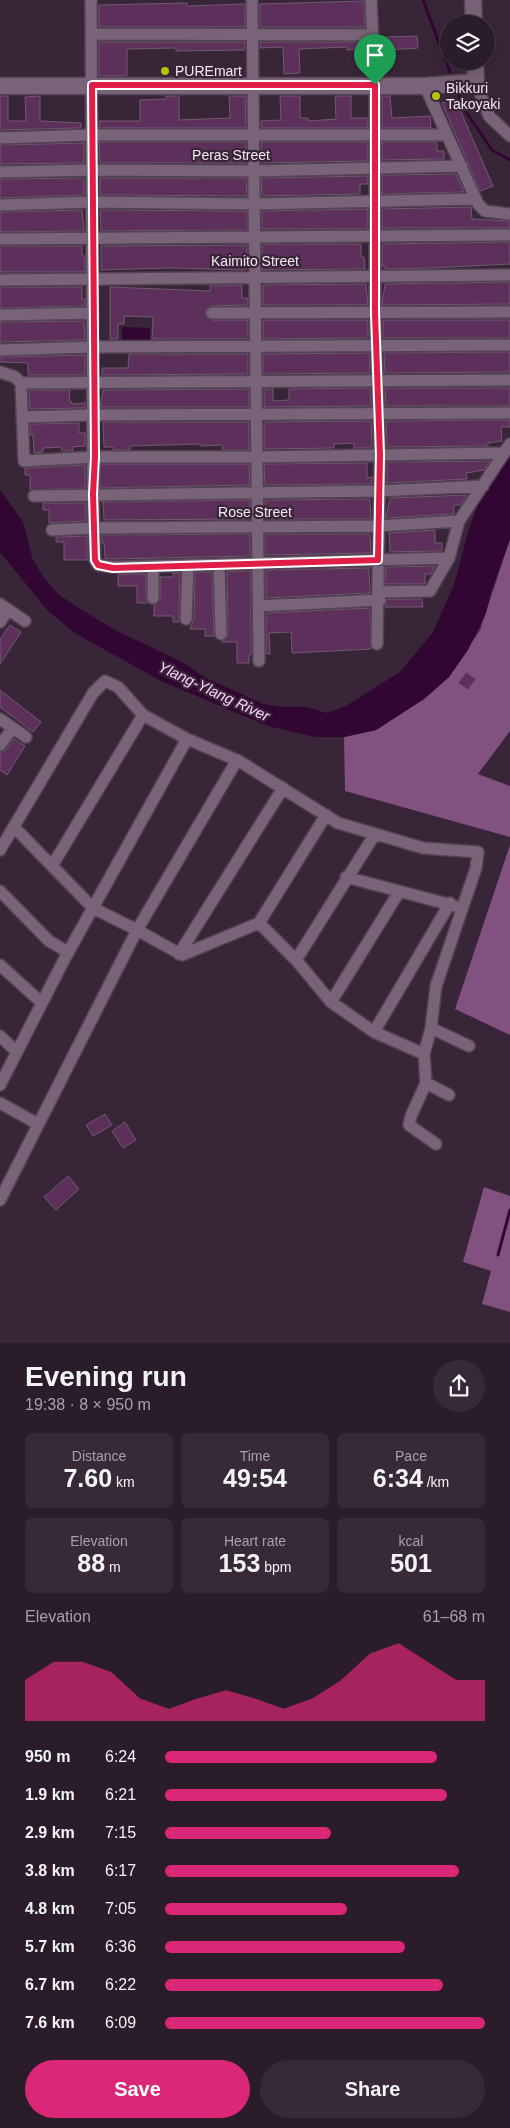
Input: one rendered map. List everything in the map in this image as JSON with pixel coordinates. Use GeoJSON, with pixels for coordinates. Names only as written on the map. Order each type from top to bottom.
{"type":"FeatureCollection","features":[{"type":"Feature","properties":{"kind":"street"},"geometry":{"type":"LineString","coordinates":[[91,0],[95,457],[93,494],[95,560],[98,565],[112,573],[153,566],[449,558]]}},
{"type":"Feature","properties":{"kind":"street"},"geometry":{"type":"LineString","coordinates":[[252,0],[254,238],[257,314],[256,414],[259,661]]}},
{"type":"Feature","properties":{"kind":"street"},"geometry":{"type":"LineString","coordinates":[[370,0],[375,85],[375,348],[380,455],[378,644]]}},
{"type":"Feature","properties":{"kind":"street"},"geometry":{"type":"LineString","coordinates":[[473,0],[474,15]]}},
{"type":"Feature","properties":{"kind":"street"},"geometry":{"type":"LineString","coordinates":[[91,34],[372,35]]}},
{"type":"Feature","properties":{"kind":"street"},"geometry":{"type":"LineString","coordinates":[[476,70],[476,82],[489,116],[510,136]]}},
{"type":"Feature","properties":{"kind":"street"},"geometry":{"type":"LineString","coordinates":[[0,86],[424,86],[476,82]]}},
{"type":"Feature","properties":{"kind":"street"},"geometry":{"type":"LineString","coordinates":[[424,86],[480,208],[485,211],[510,214]]}},
{"type":"Feature","properties":{"kind":"street"},"geometry":{"type":"LineString","coordinates":[[0,138],[92,135],[446,134]]}},
{"type":"Feature","properties":{"kind":"street","name":"Peras Street"},"geometry":{"type":"LineString","coordinates":[[0,172],[92,170],[254,171],[462,166]]}},
{"type":"Feature","properties":{"kind":"street"},"geometry":{"type":"LineString","coordinates":[[0,204],[92,202],[254,204],[476,199]]}},
{"type":"Feature","properties":{"kind":"street"},"geometry":{"type":"LineString","coordinates":[[0,238],[510,235]]}},
{"type":"Feature","properties":{"kind":"street","name":"Kaimito Street"},"geometry":{"type":"LineString","coordinates":[[0,280],[510,274]]}},
{"type":"Feature","properties":{"kind":"street"},"geometry":{"type":"LineString","coordinates":[[212,313],[510,312]]}},
{"type":"Feature","properties":{"kind":"street"},"geometry":{"type":"LineString","coordinates":[[0,315],[93,313]]}},
{"type":"Feature","properties":{"kind":"street"},"geometry":{"type":"LineString","coordinates":[[0,350],[93,347],[375,348],[510,345]]}},
{"type":"Feature","properties":{"kind":"street"},"geometry":{"type":"LineString","coordinates":[[0,372],[15,377],[21,383],[24,461],[95,457],[380,455],[507,449]]}},
{"type":"Feature","properties":{"kind":"street"},"geometry":{"type":"LineString","coordinates":[[21,383],[510,380]]}},
{"type":"Feature","properties":{"kind":"street"},"geometry":{"type":"LineString","coordinates":[[22,417],[510,413]]}},
{"type":"Feature","properties":{"kind":"street"},"geometry":{"type":"LineString","coordinates":[[258,606],[430,591],[449,558],[459,522],[507,449]]}},
{"type":"Feature","properties":{"kind":"street"},"geometry":{"type":"LineString","coordinates":[[34,496],[379,492],[483,486]]}},
{"type":"Feature","properties":{"kind":"street","name":"Rose Street"},"geometry":{"type":"LineString","coordinates":[[52,530],[380,526],[459,522]]}},
{"type":"Feature","properties":{"kind":"street"},"geometry":{"type":"LineString","coordinates":[[219,565],[221,634]]}},
{"type":"Feature","properties":{"kind":"street"},"geometry":{"type":"LineString","coordinates":[[153,566],[153,598]]}},
{"type":"Feature","properties":{"kind":"street"},"geometry":{"type":"LineString","coordinates":[[186,619],[188,566]]}},
{"type":"Feature","properties":{"kind":"street"},"geometry":{"type":"LineString","coordinates":[[0,622],[4,607],[25,621]]}},
{"type":"Feature","properties":{"kind":"street"},"geometry":{"type":"LineString","coordinates":[[0,850],[93,693],[105,682],[118,688],[143,715],[187,739],[237,760],[338,822],[423,848],[478,852],[476,868],[436,986],[431,1028],[424,1054],[426,1083],[409,1126],[436,1144]]}},
{"type":"Feature","properties":{"kind":"street"},"geometry":{"type":"LineString","coordinates":[[52,866],[143,715]]}},
{"type":"Feature","properties":{"kind":"street"},"geometry":{"type":"LineString","coordinates":[[0,720],[26,737]]}},
{"type":"Feature","properties":{"kind":"street"},"geometry":{"type":"LineString","coordinates":[[0,745],[13,728]]}},
{"type":"Feature","properties":{"kind":"street"},"geometry":{"type":"LineString","coordinates":[[0,1086],[68,952],[187,739]]}},
{"type":"Feature","properties":{"kind":"street"},"geometry":{"type":"LineString","coordinates":[[0,1200],[137,930],[237,760]]}},
{"type":"Feature","properties":{"kind":"street"},"geometry":{"type":"LineString","coordinates":[[179,954],[283,788]]}},
{"type":"Feature","properties":{"kind":"street"},"geometry":{"type":"LineString","coordinates":[[14,827],[93,908],[182,955],[259,923],[326,815]]}},
{"type":"Feature","properties":{"kind":"street"},"geometry":{"type":"LineString","coordinates":[[296,960],[346,877],[375,834]]}},
{"type":"Feature","properties":{"kind":"street"},"geometry":{"type":"LineString","coordinates":[[346,877],[399,892],[450,903],[462,911]]}},
{"type":"Feature","properties":{"kind":"street"},"geometry":{"type":"LineString","coordinates":[[0,891],[49,941],[68,952]]}},
{"type":"Feature","properties":{"kind":"street"},"geometry":{"type":"LineString","coordinates":[[331,1002],[399,892]]}},
{"type":"Feature","properties":{"kind":"street"},"geometry":{"type":"LineString","coordinates":[[374,1032],[450,903]]}},
{"type":"Feature","properties":{"kind":"street"},"geometry":{"type":"LineString","coordinates":[[259,923],[296,960],[331,1002],[374,1032],[424,1054]]}},
{"type":"Feature","properties":{"kind":"street"},"geometry":{"type":"LineString","coordinates":[[0,965],[42,1003]]}},
{"type":"Feature","properties":{"kind":"street"},"geometry":{"type":"LineString","coordinates":[[431,1028],[469,1046]]}},
{"type":"Feature","properties":{"kind":"street"},"geometry":{"type":"LineString","coordinates":[[0,1036],[17,1052]]}},
{"type":"Feature","properties":{"kind":"street"},"geometry":{"type":"LineString","coordinates":[[426,1083],[448,1095]]}},
{"type":"Feature","properties":{"kind":"street"},"geometry":{"type":"LineString","coordinates":[[0,1103],[38,1124]]}},
{"type":"Feature","properties":{"kind":"shaded area"},"geometry":{"type":"Polygon","coordinates":[[[510,539],[510,731],[478,774],[510,786],[510,837],[345,791],[344,737],[376,730],[424,699],[449,677],[480,630],[510,539]]]}},
{"type":"Feature","properties":{"kind":"shaded area"},"geometry":{"type":"Polygon","coordinates":[[[510,845],[510,1035],[455,1009],[510,845]]]}},
{"type":"Feature","properties":{"kind":"shaded area"},"geometry":{"type":"Polygon","coordinates":[[[484,1187],[510,1196],[510,1312],[482,1304],[491,1271],[463,1262],[484,1187]]]}},
{"type":"Feature","properties":{"kind":"water"},"geometry":{"type":"Polygon","coordinates":[[[122,327],[150,328],[150,342],[122,341],[122,327]]]}},
{"type":"Feature","properties":{"kind":"water","name":"Ylang-Ylang River"},"geometry":{"type":"Polygon","coordinates":[[[510,450],[510,539],[491,592],[486,613],[468,650],[449,677],[424,699],[376,730],[344,737],[315,737],[268,726],[161,681],[75,633],[48,611],[0,552],[0,490],[23,522],[33,560],[44,578],[58,594],[74,605],[115,630],[182,662],[206,678],[263,704],[282,707],[306,707],[327,713],[346,706],[400,672],[433,632],[454,585],[470,525],[481,498],[510,450]]]}},
{"type":"Feature","properties":{"kind":"building"},"geometry":{"type":"Polygon","coordinates":[[[364,1],[365,27],[260,27],[260,4],[364,1]]]}},
{"type":"Feature","properties":{"kind":"building"},"geometry":{"type":"Polygon","coordinates":[[[187,3],[187,6],[245,4],[245,27],[99,27],[99,5],[187,3]]]}},
{"type":"Feature","properties":{"kind":"building"},"geometry":{"type":"Polygon","coordinates":[[[417,36],[418,48],[387,50],[386,37],[417,36]]]}},
{"type":"Feature","properties":{"kind":"building"},"geometry":{"type":"Polygon","coordinates":[[[99,42],[245,42],[245,50],[176,51],[176,48],[127,49],[127,76],[99,76],[99,42]]]}},
{"type":"Feature","properties":{"kind":"building"},"geometry":{"type":"Polygon","coordinates":[[[260,42],[365,42],[366,49],[347,50],[347,47],[299,49],[300,73],[284,74],[283,47],[260,48],[260,42]]]}},
{"type":"Feature","properties":{"kind":"building"},"geometry":{"type":"Polygon","coordinates":[[[0,96],[8,96],[8,121],[26,121],[25,97],[40,96],[40,121],[81,123],[81,128],[0,130],[0,96]]]}},
{"type":"Feature","properties":{"kind":"building"},"geometry":{"type":"Polygon","coordinates":[[[166,96],[179,96],[179,120],[230,118],[229,96],[245,96],[246,128],[99,128],[99,121],[140,121],[140,100],[166,99],[166,96]]]}},
{"type":"Feature","properties":{"kind":"building"},"geometry":{"type":"Polygon","coordinates":[[[280,96],[300,96],[300,118],[308,118],[308,121],[336,119],[335,96],[351,96],[351,118],[368,118],[368,128],[261,128],[261,121],[281,120],[280,96]]]}},
{"type":"Feature","properties":{"kind":"building"},"geometry":{"type":"Polygon","coordinates":[[[382,96],[390,96],[392,118],[430,116],[431,128],[382,128],[382,96]]]}},
{"type":"Feature","properties":{"kind":"building"},"geometry":{"type":"Polygon","coordinates":[[[455,98],[493,186],[480,191],[442,103],[455,98]]]}},
{"type":"Feature","properties":{"kind":"building"},"geometry":{"type":"Polygon","coordinates":[[[99,142],[246,142],[246,163],[100,163],[99,142]]]}},
{"type":"Feature","properties":{"kind":"building"},"geometry":{"type":"Polygon","coordinates":[[[261,142],[368,142],[368,161],[261,163],[261,142]]]}},
{"type":"Feature","properties":{"kind":"building"},"geometry":{"type":"Polygon","coordinates":[[[382,142],[437,142],[437,151],[444,151],[444,159],[382,160],[382,142]]]}},
{"type":"Feature","properties":{"kind":"building"},"geometry":{"type":"Polygon","coordinates":[[[84,143],[84,163],[0,164],[0,145],[84,143]]]}},
{"type":"Feature","properties":{"kind":"building"},"geometry":{"type":"Polygon","coordinates":[[[456,174],[464,192],[382,194],[382,175],[456,174]]]}},
{"type":"Feature","properties":{"kind":"building"},"geometry":{"type":"Polygon","coordinates":[[[368,176],[368,184],[360,184],[360,194],[262,196],[261,178],[368,176]]]}},
{"type":"Feature","properties":{"kind":"building"},"geometry":{"type":"Polygon","coordinates":[[[84,178],[84,195],[0,198],[0,179],[84,178]]]}},
{"type":"Feature","properties":{"kind":"building"},"geometry":{"type":"Polygon","coordinates":[[[100,178],[246,178],[247,196],[100,195],[100,178]]]}},
{"type":"Feature","properties":{"kind":"building"},"geometry":{"type":"Polygon","coordinates":[[[471,207],[472,219],[510,221],[510,228],[382,228],[382,209],[471,207]]]}},
{"type":"Feature","properties":{"kind":"building"},"geometry":{"type":"Polygon","coordinates":[[[368,209],[368,229],[262,229],[262,211],[368,209]]]}},
{"type":"Feature","properties":{"kind":"building"},"geometry":{"type":"Polygon","coordinates":[[[82,210],[84,231],[0,232],[0,212],[82,210]]]}},
{"type":"Feature","properties":{"kind":"building"},"geometry":{"type":"Polygon","coordinates":[[[100,210],[247,211],[247,230],[101,231],[100,210]]]}},
{"type":"Feature","properties":{"kind":"building"},"geometry":{"type":"Polygon","coordinates":[[[510,242],[510,264],[385,269],[385,266],[382,266],[382,244],[510,242]]]}},
{"type":"Feature","properties":{"kind":"building"},"geometry":{"type":"Polygon","coordinates":[[[262,244],[361,244],[361,257],[364,257],[365,269],[262,270],[262,244]]]}},
{"type":"Feature","properties":{"kind":"building"},"geometry":{"type":"Polygon","coordinates":[[[247,245],[247,269],[243,270],[169,268],[101,270],[101,246],[247,245]]]}},
{"type":"Feature","properties":{"kind":"building"},"geometry":{"type":"Polygon","coordinates":[[[0,246],[82,246],[82,256],[85,256],[85,272],[0,272],[0,246]]]}},
{"type":"Feature","properties":{"kind":"building"},"geometry":{"type":"Polygon","coordinates":[[[510,282],[510,304],[382,305],[385,284],[510,282]]]}},
{"type":"Feature","properties":{"kind":"building"},"geometry":{"type":"Polygon","coordinates":[[[366,284],[368,305],[263,305],[263,285],[366,284]]]}},
{"type":"Feature","properties":{"kind":"building"},"geometry":{"type":"Polygon","coordinates":[[[210,285],[242,285],[242,298],[248,298],[248,305],[211,306],[206,309],[205,314],[212,320],[248,320],[248,339],[152,339],[153,317],[124,316],[124,324],[118,324],[118,339],[110,339],[110,287],[210,291],[210,285]]]}},
{"type":"Feature","properties":{"kind":"building"},"geometry":{"type":"Polygon","coordinates":[[[0,287],[82,287],[82,299],[85,299],[85,306],[0,308],[0,287]]]}},
{"type":"Feature","properties":{"kind":"building"},"geometry":{"type":"Polygon","coordinates":[[[263,320],[368,320],[368,338],[263,339],[263,320]]]}},
{"type":"Feature","properties":{"kind":"building"},"geometry":{"type":"Polygon","coordinates":[[[383,320],[510,320],[510,338],[383,338],[383,320]]]}},
{"type":"Feature","properties":{"kind":"building"},"geometry":{"type":"Polygon","coordinates":[[[84,321],[85,340],[0,342],[0,322],[84,321]]]}},
{"type":"Feature","properties":{"kind":"building"},"geometry":{"type":"Polygon","coordinates":[[[510,352],[510,372],[385,373],[384,353],[510,352]]]}},
{"type":"Feature","properties":{"kind":"building"},"geometry":{"type":"Polygon","coordinates":[[[369,353],[370,373],[263,374],[263,354],[369,353]]]}},
{"type":"Feature","properties":{"kind":"building"},"geometry":{"type":"Polygon","coordinates":[[[129,354],[248,354],[248,374],[102,375],[102,368],[128,368],[129,354]]]}},
{"type":"Feature","properties":{"kind":"building"},"geometry":{"type":"Polygon","coordinates":[[[85,355],[85,375],[28,375],[28,363],[0,362],[0,357],[85,355]]]}},
{"type":"Feature","properties":{"kind":"building"},"geometry":{"type":"Polygon","coordinates":[[[370,388],[371,406],[264,407],[264,389],[273,389],[273,401],[289,400],[289,389],[370,388]]]}},
{"type":"Feature","properties":{"kind":"building"},"geometry":{"type":"Polygon","coordinates":[[[385,388],[510,388],[510,406],[386,406],[385,388]]]}},
{"type":"Feature","properties":{"kind":"building"},"geometry":{"type":"Polygon","coordinates":[[[249,389],[249,407],[100,407],[103,390],[249,389]]]}},
{"type":"Feature","properties":{"kind":"building"},"geometry":{"type":"Polygon","coordinates":[[[29,390],[70,390],[69,401],[72,404],[85,403],[85,408],[30,409],[29,390]]]}},
{"type":"Feature","properties":{"kind":"building"},"geometry":{"type":"Polygon","coordinates":[[[510,420],[510,427],[501,427],[502,441],[488,443],[488,446],[387,447],[386,421],[510,420]]]}},
{"type":"Feature","properties":{"kind":"building"},"geometry":{"type":"Polygon","coordinates":[[[371,421],[372,448],[354,448],[354,443],[334,444],[334,448],[264,449],[264,422],[371,421]]]}},
{"type":"Feature","properties":{"kind":"building"},"geometry":{"type":"Polygon","coordinates":[[[103,422],[249,422],[249,450],[223,450],[222,445],[201,446],[201,444],[130,446],[130,450],[113,450],[113,447],[104,447],[103,422]]]}},
{"type":"Feature","properties":{"kind":"building"},"geometry":{"type":"Polygon","coordinates":[[[79,423],[79,433],[85,433],[85,446],[72,447],[73,451],[62,451],[61,447],[43,448],[43,452],[34,453],[33,435],[30,435],[30,424],[79,423]]]}},
{"type":"Feature","properties":{"kind":"building"},"geometry":{"type":"Polygon","coordinates":[[[490,461],[484,470],[466,473],[467,479],[387,483],[387,462],[490,461]]]}},
{"type":"Feature","properties":{"kind":"building"},"geometry":{"type":"Polygon","coordinates":[[[367,463],[367,478],[372,477],[372,484],[265,485],[264,464],[367,463]]]}},
{"type":"Feature","properties":{"kind":"building"},"geometry":{"type":"Polygon","coordinates":[[[100,464],[249,464],[250,485],[100,488],[100,464]]]}},
{"type":"Feature","properties":{"kind":"building"},"geometry":{"type":"Polygon","coordinates":[[[85,465],[85,488],[30,490],[30,475],[25,475],[25,468],[85,465]]]}},
{"type":"Feature","properties":{"kind":"building"},"geometry":{"type":"Polygon","coordinates":[[[467,495],[461,505],[454,505],[454,514],[386,518],[390,498],[467,495]]]}},
{"type":"Feature","properties":{"kind":"building"},"geometry":{"type":"Polygon","coordinates":[[[370,499],[371,519],[265,519],[265,500],[370,499]]]}},
{"type":"Feature","properties":{"kind":"building"},"geometry":{"type":"Polygon","coordinates":[[[250,500],[250,519],[104,520],[103,502],[250,500]]]}},
{"type":"Feature","properties":{"kind":"building"},"geometry":{"type":"Polygon","coordinates":[[[43,503],[86,503],[86,521],[49,523],[49,510],[43,510],[43,503]]]}},
{"type":"Feature","properties":{"kind":"building"},"geometry":{"type":"Polygon","coordinates":[[[435,530],[435,543],[442,543],[442,551],[390,552],[389,533],[435,530]]]}},
{"type":"Feature","properties":{"kind":"building"},"geometry":{"type":"Polygon","coordinates":[[[250,534],[250,556],[113,559],[105,558],[104,543],[102,543],[102,535],[250,534]]]}},
{"type":"Feature","properties":{"kind":"building"},"geometry":{"type":"Polygon","coordinates":[[[265,534],[370,534],[371,553],[265,555],[265,534]]]}},
{"type":"Feature","properties":{"kind":"building"},"geometry":{"type":"Polygon","coordinates":[[[87,536],[87,560],[64,560],[64,542],[56,542],[56,537],[87,536]]]}},
{"type":"Feature","properties":{"kind":"building"},"geometry":{"type":"Polygon","coordinates":[[[435,566],[431,574],[425,574],[425,584],[385,584],[386,567],[435,566]]]}},
{"type":"Feature","properties":{"kind":"building"},"geometry":{"type":"Polygon","coordinates":[[[369,568],[370,593],[266,598],[266,570],[369,568]]]}},
{"type":"Feature","properties":{"kind":"building"},"geometry":{"type":"Polygon","coordinates":[[[227,571],[251,571],[251,655],[249,655],[249,663],[237,663],[237,642],[222,642],[227,638],[228,634],[227,571]]]}},
{"type":"Feature","properties":{"kind":"building"},"geometry":{"type":"Polygon","coordinates":[[[195,572],[212,572],[214,636],[205,636],[205,629],[190,629],[194,619],[195,572]]]}},
{"type":"Feature","properties":{"kind":"building"},"geometry":{"type":"Polygon","coordinates":[[[173,573],[180,573],[179,622],[173,622],[173,616],[154,616],[154,605],[160,598],[160,577],[173,577],[173,573]]]}},
{"type":"Feature","properties":{"kind":"building"},"geometry":{"type":"Polygon","coordinates":[[[118,574],[146,574],[146,598],[148,603],[137,603],[137,586],[118,586],[118,574]]]}},
{"type":"Feature","properties":{"kind":"building"},"geometry":{"type":"Polygon","coordinates":[[[387,599],[422,599],[423,607],[385,607],[387,599]]]}},
{"type":"Feature","properties":{"kind":"building"},"geometry":{"type":"Polygon","coordinates":[[[370,608],[371,649],[292,653],[291,632],[269,633],[270,654],[266,654],[266,613],[370,608]]]}},
{"type":"Feature","properties":{"kind":"building"},"geometry":{"type":"Polygon","coordinates":[[[10,625],[21,632],[0,664],[0,639],[10,625]]]}},
{"type":"Feature","properties":{"kind":"building"},"geometry":{"type":"Polygon","coordinates":[[[466,672],[476,679],[468,690],[458,683],[466,672]]]}},
{"type":"Feature","properties":{"kind":"building"},"geometry":{"type":"Polygon","coordinates":[[[0,690],[41,722],[33,732],[0,707],[0,690]]]}},
{"type":"Feature","properties":{"kind":"building"},"geometry":{"type":"Polygon","coordinates":[[[14,739],[25,746],[7,775],[0,770],[0,752],[6,750],[14,739]]]}},
{"type":"Feature","properties":{"kind":"building"},"geometry":{"type":"Polygon","coordinates":[[[105,1114],[112,1125],[93,1136],[86,1125],[105,1114]]]}},
{"type":"Feature","properties":{"kind":"building"},"geometry":{"type":"Polygon","coordinates":[[[125,1122],[136,1140],[123,1148],[112,1131],[125,1122]]]}},
{"type":"Feature","properties":{"kind":"building"},"geometry":{"type":"Polygon","coordinates":[[[68,1176],[79,1189],[56,1210],[44,1197],[68,1176]]]}},
{"type":"Feature","properties":{"kind":"waterway"},"geometry":{"type":"LineString","coordinates":[[423,0],[450,72]]}},
{"type":"Feature","properties":{"kind":"waterway"},"geometry":{"type":"LineString","coordinates":[[459,95],[464,109],[492,150],[510,160]]}},
{"type":"Feature","properties":{"kind":"waterway"},"geometry":{"type":"LineString","coordinates":[[498,1255],[510,1210]]}},
{"type":"Feature","properties":{"kind":"place","name":"PUREmart"},"geometry":{"type":"Point","coordinates":[165,71]}},
{"type":"Feature","properties":{"kind":"place","name":"Bikkuri Takoyaki"},"geometry":{"type":"Point","coordinates":[436,96]}},
{"type":"Feature","properties":{"kind":"route"},"geometry":{"type":"LineString","coordinates":[[92,85],[375,85],[375,348],[380,455],[378,560],[113,568],[98,565],[95,560],[93,494],[95,457],[92,85]]}}]}
